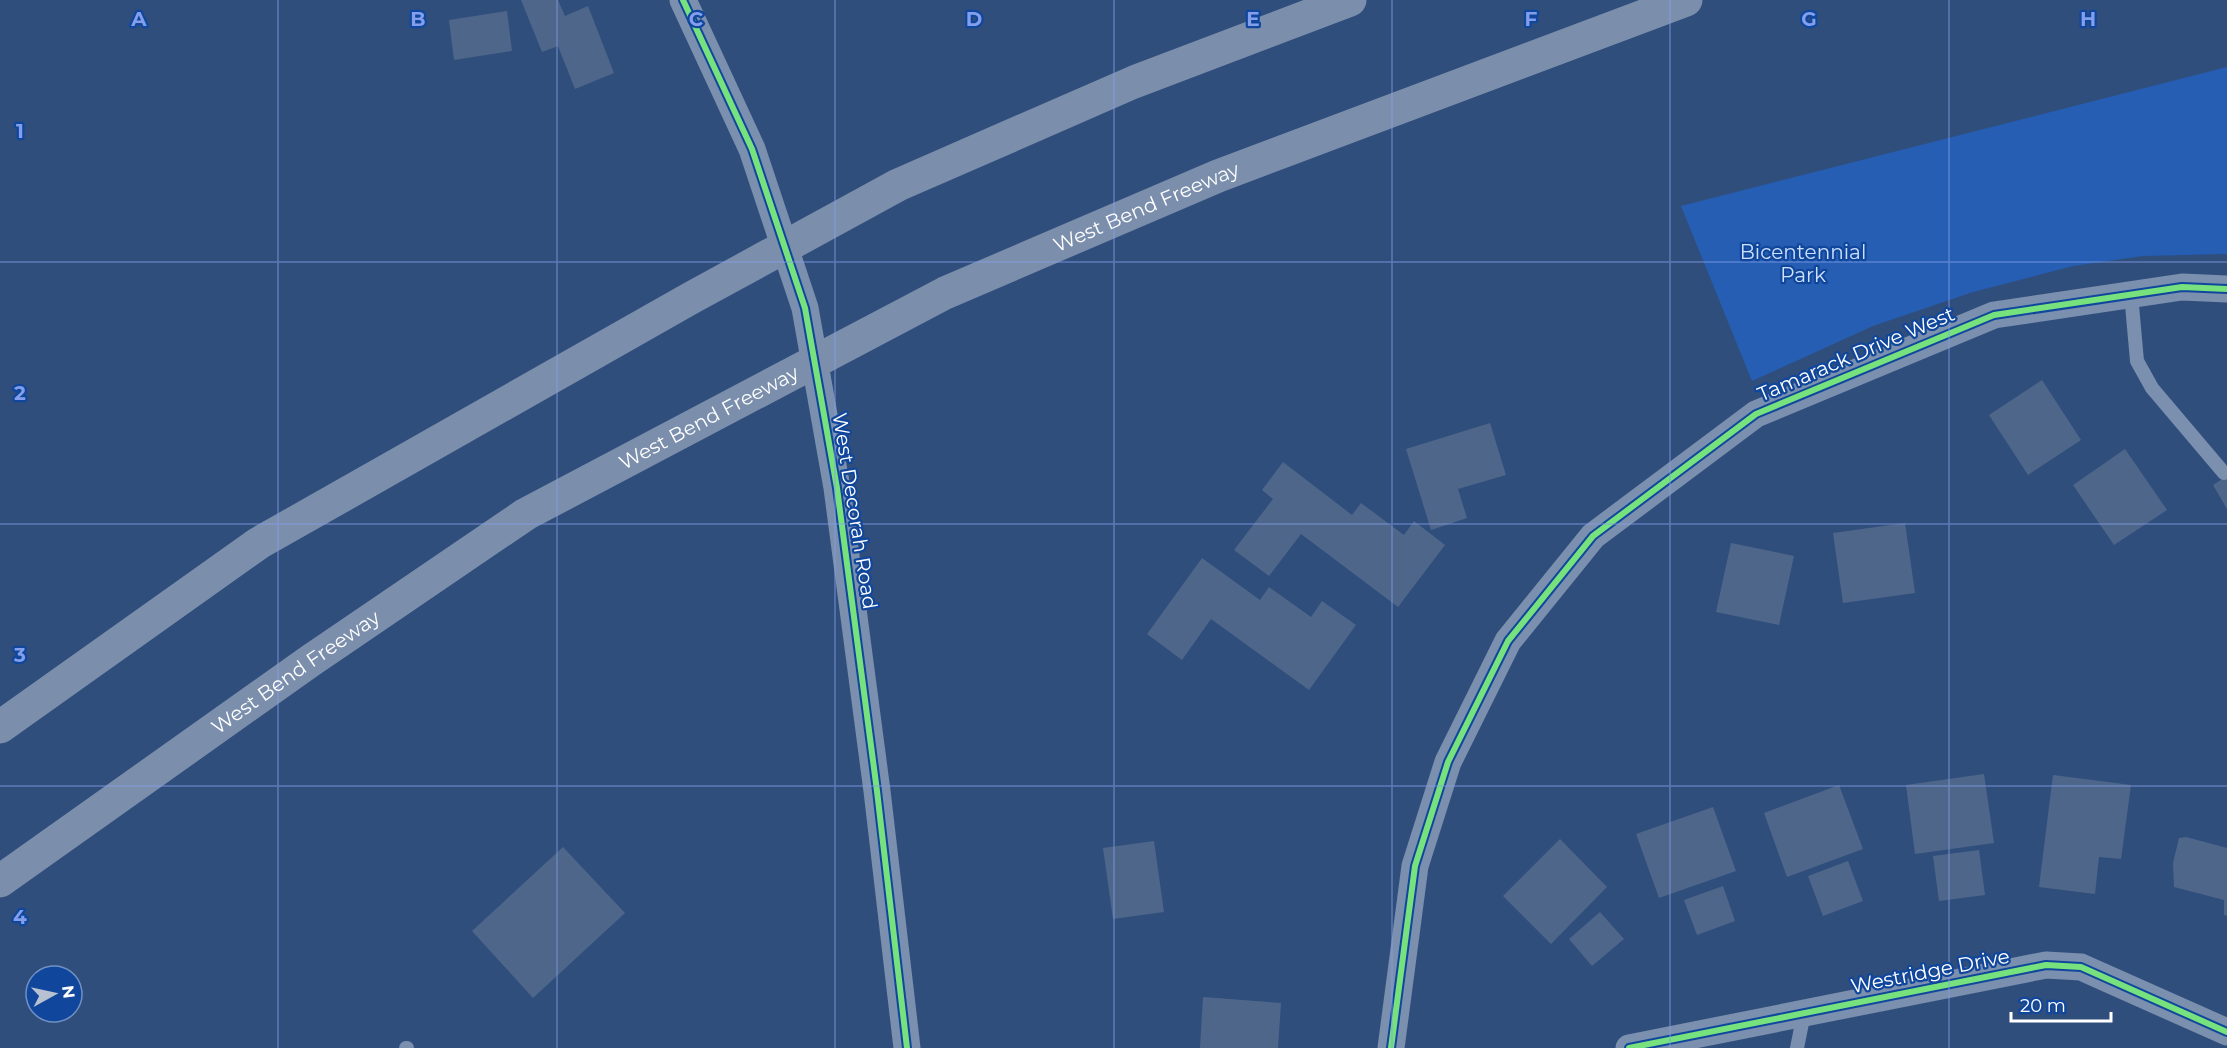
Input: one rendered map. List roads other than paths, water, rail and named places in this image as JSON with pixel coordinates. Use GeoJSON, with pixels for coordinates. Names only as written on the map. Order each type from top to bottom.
{"type":"FeatureCollection","features":[{"type":"Feature","properties":{"kind":"highway"},"geometry":{"type":"LineString","coordinates":[[0,727],[259,543],[691,298],[898,185],[1134,82],[1350,0]]}},
{"type":"Feature","properties":{"kind":"highway","name":"West Bend Freeway"},"geometry":{"type":"LineString","coordinates":[[0,881],[310,661],[525,514],[945,293],[1218,176],[1686,0]]}},
{"type":"Feature","properties":{"kind":"street","name":"West Decorah Road"},"geometry":{"type":"LineString","coordinates":[[683,0],[752,149],[805,308],[837,488],[907,1048]]}},
{"type":"Feature","properties":{"kind":"street","name":"Tamarack Drive West"},"geometry":{"type":"LineString","coordinates":[[1391,1048],[1415,866],[1448,762],[1508,640],[1593,536],[1756,414],[1994,315],[2182,286],[2227,289]]}},
{"type":"Feature","properties":{"kind":"street","name":"Westridge Drive"},"geometry":{"type":"LineString","coordinates":[[1629,1048],[2046,965],[2081,967],[2227,1032]]}},
{"type":"Feature","properties":{"kind":"lane"},"geometry":{"type":"LineString","coordinates":[[2131,294],[2137,361],[2152,388],[2224,473]]}},
{"type":"Feature","properties":{"kind":"lane"},"geometry":{"type":"LineString","coordinates":[[1797,1048],[1804,1013]]}},
{"type":"Feature","properties":{"kind":"park label","name":"Bicentennial Park"},"geometry":{"type":"Point","coordinates":[1803,264]}}]}
